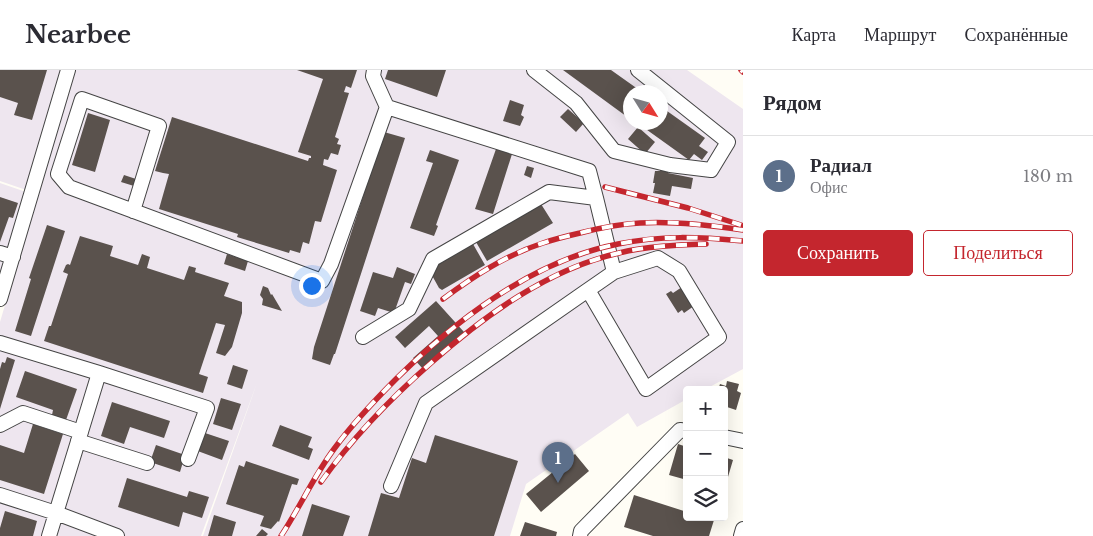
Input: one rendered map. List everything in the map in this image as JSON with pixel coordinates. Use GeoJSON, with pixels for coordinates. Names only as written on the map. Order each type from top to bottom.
{"type":"FeatureCollection","features":[{"type":"Feature","properties":{"kind":"street"},"geometry":{"type":"LineString","coordinates":[[0,300],[6,255],[32,192],[68,70]]}},
{"type":"Feature","properties":{"kind":"street"},"geometry":{"type":"LineString","coordinates":[[133,211],[159,126],[82,99],[58,174],[68,187],[322,281],[331,264],[386,108],[373,76],[374,70]]}},
{"type":"Feature","properties":{"kind":"street"},"geometry":{"type":"LineString","coordinates":[[534,70],[576,102],[614,151],[670,165],[711,170],[728,142],[638,70]]}},
{"type":"Feature","properties":{"kind":"street"},"geometry":{"type":"LineString","coordinates":[[386,108],[589,171],[614,272]]}},
{"type":"Feature","properties":{"kind":"street"},"geometry":{"type":"LineString","coordinates":[[362,337],[409,309],[433,260],[549,192],[596,198]]}},
{"type":"Feature","properties":{"kind":"street"},"geometry":{"type":"LineString","coordinates":[[391,486],[426,404],[588,290],[614,272],[658,258],[679,271],[720,337],[646,389],[588,290]]}},
{"type":"Feature","properties":{"kind":"street"},"geometry":{"type":"LineString","coordinates":[[0,344],[99,373],[207,408],[188,459]]}},
{"type":"Feature","properties":{"kind":"street"},"geometry":{"type":"LineString","coordinates":[[49,536],[99,373]]}},
{"type":"Feature","properties":{"kind":"street"},"geometry":{"type":"LineString","coordinates":[[0,425],[23,413],[147,464]]}},
{"type":"Feature","properties":{"kind":"street"},"geometry":{"type":"LineString","coordinates":[[580,536],[581,531],[680,430],[683,430]]}},
{"type":"Feature","properties":{"kind":"street"},"geometry":{"type":"LineString","coordinates":[[728,438],[743,441]]}},
{"type":"Feature","properties":{"kind":"street"},"geometry":{"type":"LineString","coordinates":[[0,495],[56,513],[116,536]]}},
{"type":"Feature","properties":{"kind":"street"},"geometry":{"type":"LineString","coordinates":[[741,536],[743,529]]}},
{"type":"Feature","properties":{"kind":"shaded area"},"geometry":{"type":"Polygon","coordinates":[[[0,70],[687,70],[743,109],[743,369],[711,386],[683,386],[683,401],[637,427],[628,413],[526,484],[510,536],[203,536],[258,380],[201,536],[0,536],[0,322],[38,194],[0,181],[0,70]]]}},
{"type":"Feature","properties":{"kind":"shaded area"},"geometry":{"type":"Polygon","coordinates":[[[0,183],[26,192],[0,276],[0,183]]]}},
{"type":"Feature","properties":{"kind":"building"},"geometry":{"type":"Polygon","coordinates":[[[0,70],[47,70],[32,120],[14,115],[18,103],[0,97],[0,70]]]}},
{"type":"Feature","properties":{"kind":"building"},"geometry":{"type":"Polygon","coordinates":[[[297,70],[357,70],[351,88],[346,86],[344,92],[349,93],[335,137],[339,139],[337,144],[341,145],[338,155],[331,153],[328,160],[324,159],[323,165],[337,170],[321,222],[315,221],[309,244],[303,242],[300,253],[290,250],[289,253],[237,237],[238,234],[159,209],[169,174],[155,171],[172,117],[308,161],[311,158],[311,156],[298,152],[323,79],[297,70]]]}},
{"type":"Feature","properties":{"kind":"building"},"geometry":{"type":"Polygon","coordinates":[[[388,70],[446,70],[437,97],[385,79],[388,70]]]}},
{"type":"Feature","properties":{"kind":"building"},"geometry":{"type":"Polygon","coordinates":[[[563,70],[611,70],[632,85],[623,85],[623,114],[563,70]]]}},
{"type":"Feature","properties":{"kind":"building"},"geometry":{"type":"Polygon","coordinates":[[[510,100],[524,105],[521,115],[524,117],[520,126],[503,121],[510,100]]]}},
{"type":"Feature","properties":{"kind":"building"},"geometry":{"type":"Polygon","coordinates":[[[568,109],[584,123],[576,132],[560,117],[568,109]]]}},
{"type":"Feature","properties":{"kind":"building"},"geometry":{"type":"Polygon","coordinates":[[[668,112],[705,138],[699,146],[708,152],[702,160],[694,154],[689,160],[647,130],[668,130],[668,112]]]}},
{"type":"Feature","properties":{"kind":"building"},"geometry":{"type":"Polygon","coordinates":[[[88,113],[110,120],[95,172],[72,165],[88,113]]]}},
{"type":"Feature","properties":{"kind":"building"},"geometry":{"type":"Polygon","coordinates":[[[636,130],[641,130],[655,142],[645,154],[628,139],[636,130]]]}},
{"type":"Feature","properties":{"kind":"building"},"geometry":{"type":"Polygon","coordinates":[[[384,132],[405,138],[330,365],[312,359],[314,347],[384,132]]]}},
{"type":"Feature","properties":{"kind":"building"},"geometry":{"type":"Polygon","coordinates":[[[496,149],[512,154],[493,214],[475,209],[496,149]]]}},
{"type":"Feature","properties":{"kind":"building"},"geometry":{"type":"Polygon","coordinates":[[[430,150],[459,160],[436,225],[438,226],[434,236],[410,228],[433,163],[426,161],[430,150]]]}},
{"type":"Feature","properties":{"kind":"building"},"geometry":{"type":"Polygon","coordinates":[[[527,166],[534,168],[531,178],[524,175],[527,166]]]}},
{"type":"Feature","properties":{"kind":"building"},"geometry":{"type":"Polygon","coordinates":[[[661,168],[668,170],[668,173],[693,178],[691,189],[672,186],[670,196],[653,193],[655,171],[660,171],[661,168]]]}},
{"type":"Feature","properties":{"kind":"building"},"geometry":{"type":"Polygon","coordinates":[[[124,175],[136,179],[134,186],[121,182],[124,175]]]}},
{"type":"Feature","properties":{"kind":"building"},"geometry":{"type":"Polygon","coordinates":[[[0,197],[18,203],[13,218],[9,217],[0,242],[0,197]]]}},
{"type":"Feature","properties":{"kind":"building"},"geometry":{"type":"Polygon","coordinates":[[[541,204],[553,223],[487,261],[476,242],[541,204]]]}},
{"type":"Feature","properties":{"kind":"building"},"geometry":{"type":"Polygon","coordinates":[[[47,225],[65,231],[31,336],[15,331],[31,279],[29,278],[47,225]]]}},
{"type":"Feature","properties":{"kind":"building"},"geometry":{"type":"Polygon","coordinates":[[[80,236],[113,246],[110,256],[138,265],[142,254],[150,257],[147,268],[184,280],[189,266],[196,268],[195,272],[229,283],[224,296],[242,302],[242,313],[232,347],[225,356],[216,353],[225,325],[216,323],[199,374],[208,377],[203,393],[44,341],[49,326],[51,326],[68,274],[63,272],[66,265],[70,265],[80,236]]]}},
{"type":"Feature","properties":{"kind":"building"},"geometry":{"type":"Polygon","coordinates":[[[473,244],[485,265],[442,290],[439,288],[429,270],[473,244]]]}},
{"type":"Feature","properties":{"kind":"building"},"geometry":{"type":"Polygon","coordinates":[[[227,254],[248,261],[245,271],[224,264],[227,254]]]}},
{"type":"Feature","properties":{"kind":"building"},"geometry":{"type":"Polygon","coordinates":[[[397,267],[415,274],[411,284],[405,282],[394,313],[378,308],[375,316],[360,311],[373,272],[393,278],[397,267]]]}},
{"type":"Feature","properties":{"kind":"building"},"geometry":{"type":"Polygon","coordinates":[[[263,286],[268,288],[282,311],[262,305],[263,299],[260,295],[263,286]]]}},
{"type":"Feature","properties":{"kind":"building"},"geometry":{"type":"Polygon","coordinates":[[[682,287],[694,306],[684,313],[682,310],[678,313],[666,294],[671,291],[673,293],[682,287]]]}},
{"type":"Feature","properties":{"kind":"building"},"geometry":{"type":"Polygon","coordinates":[[[436,301],[464,332],[423,369],[413,358],[438,336],[429,326],[405,348],[395,337],[436,301]]]}},
{"type":"Feature","properties":{"kind":"building"},"geometry":{"type":"Polygon","coordinates":[[[7,357],[15,360],[0,409],[0,369],[2,362],[5,363],[7,357]]]}},
{"type":"Feature","properties":{"kind":"building"},"geometry":{"type":"Polygon","coordinates":[[[233,365],[248,370],[242,389],[227,384],[233,365]]]}},
{"type":"Feature","properties":{"kind":"building"},"geometry":{"type":"Polygon","coordinates":[[[25,371],[77,389],[66,420],[52,415],[53,410],[16,397],[25,371]]]}},
{"type":"Feature","properties":{"kind":"building"},"geometry":{"type":"Polygon","coordinates":[[[727,381],[739,384],[737,391],[741,393],[736,410],[728,407],[728,386],[726,386],[727,381]]]}},
{"type":"Feature","properties":{"kind":"building"},"geometry":{"type":"Polygon","coordinates":[[[221,398],[241,404],[232,430],[213,424],[221,398]]]}},
{"type":"Feature","properties":{"kind":"building"},"geometry":{"type":"Polygon","coordinates":[[[112,402],[170,421],[164,438],[130,427],[124,444],[101,436],[112,402]]]}},
{"type":"Feature","properties":{"kind":"building"},"geometry":{"type":"Polygon","coordinates":[[[33,424],[63,434],[44,494],[0,480],[0,445],[24,453],[33,424]]]}},
{"type":"Feature","properties":{"kind":"building"},"geometry":{"type":"Polygon","coordinates":[[[280,425],[312,437],[308,447],[313,449],[309,460],[272,446],[280,425]]]}},
{"type":"Feature","properties":{"kind":"building"},"geometry":{"type":"Polygon","coordinates":[[[202,432],[229,441],[222,460],[195,450],[202,432]]]}},
{"type":"Feature","properties":{"kind":"building"},"geometry":{"type":"Polygon","coordinates":[[[435,435],[518,461],[494,536],[368,536],[381,493],[399,498],[412,458],[426,463],[435,435]]]}},
{"type":"Feature","properties":{"kind":"building"},"geometry":{"type":"Polygon","coordinates":[[[678,444],[683,446],[683,479],[669,475],[678,444]]]}},
{"type":"Feature","properties":{"kind":"building"},"geometry":{"type":"Polygon","coordinates":[[[156,445],[185,455],[180,472],[150,462],[156,445]]]}},
{"type":"Feature","properties":{"kind":"building"},"geometry":{"type":"Polygon","coordinates":[[[575,454],[589,471],[541,512],[526,494],[575,454]]]}},
{"type":"Feature","properties":{"kind":"building"},"geometry":{"type":"Polygon","coordinates":[[[728,458],[733,460],[728,477],[728,458]]]}},
{"type":"Feature","properties":{"kind":"building"},"geometry":{"type":"Polygon","coordinates":[[[246,461],[299,479],[297,485],[292,484],[279,522],[271,529],[260,526],[264,516],[226,504],[239,465],[244,467],[246,461]]]}},
{"type":"Feature","properties":{"kind":"building"},"geometry":{"type":"Polygon","coordinates":[[[127,478],[187,497],[189,491],[209,497],[202,518],[183,512],[179,527],[118,507],[127,478]]]}},
{"type":"Feature","properties":{"kind":"building"},"geometry":{"type":"Polygon","coordinates":[[[634,495],[683,511],[683,521],[714,521],[709,536],[653,536],[624,527],[634,495]]]}},
{"type":"Feature","properties":{"kind":"building"},"geometry":{"type":"Polygon","coordinates":[[[312,504],[350,516],[343,536],[302,536],[312,504]]]}},
{"type":"Feature","properties":{"kind":"building"},"geometry":{"type":"Polygon","coordinates":[[[5,511],[37,521],[33,536],[0,536],[0,528],[5,511]]]}},
{"type":"Feature","properties":{"kind":"building"},"geometry":{"type":"Polygon","coordinates":[[[214,515],[236,522],[232,536],[208,536],[214,515]]]}},
{"type":"Feature","properties":{"kind":"building"},"geometry":{"type":"Polygon","coordinates":[[[525,522],[557,532],[556,536],[520,536],[525,522]]]}},
{"type":"Feature","properties":{"kind":"building"},"geometry":{"type":"Polygon","coordinates":[[[262,529],[268,534],[266,536],[256,536],[262,529]]]}},
{"type":"Feature","properties":{"kind":"railway"},"geometry":{"type":"LineString","coordinates":[[605,187],[688,208],[741,225]]}},
{"type":"Feature","properties":{"kind":"railway"},"geometry":{"type":"LineString","coordinates":[[443,299],[479,274],[529,248],[595,229],[617,225],[666,223],[705,225],[743,230]]}},
{"type":"Feature","properties":{"kind":"railway"},"geometry":{"type":"LineString","coordinates":[[281,536],[327,459],[364,412],[397,378],[445,334],[499,295],[557,263],[587,252],[618,244],[650,239],[680,238],[743,241]]}},
{"type":"Feature","properties":{"kind":"railway"},"geometry":{"type":"LineString","coordinates":[[321,482],[359,434],[401,390],[451,345],[518,296],[542,282],[593,260],[651,247],[706,244]]}},
{"type":"Feature","properties":{"kind":"place","name":"Радиал"},"geometry":{"type":"Point","coordinates":[558,483]}}]}
